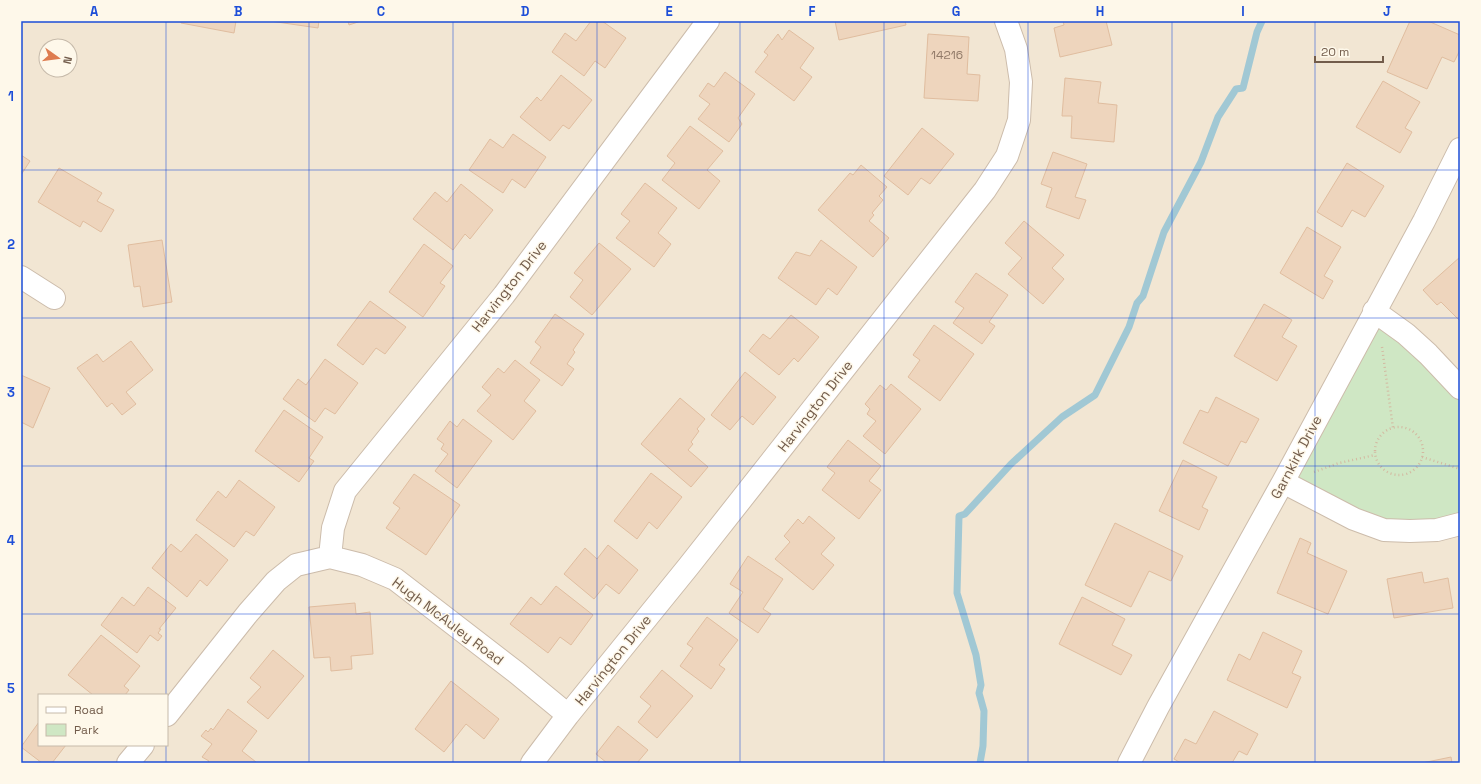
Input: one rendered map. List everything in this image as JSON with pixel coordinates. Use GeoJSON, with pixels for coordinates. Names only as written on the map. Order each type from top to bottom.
{"type":"FeatureCollection","features":[{"type":"Feature","properties":{"kind":"street","name":"Harvington Drive"},"geometry":{"type":"LineString","coordinates":[[330,557],[333,528],[345,491],[504,295],[708,21]]}},
{"type":"Feature","properties":{"kind":"street","name":"Harvington Drive"},"geometry":{"type":"LineString","coordinates":[[532,763],[568,715],[688,567],[985,190],[1007,156],[1019,120],[1021,82],[1016,49],[1006,21]]}},
{"type":"Feature","properties":{"kind":"street","name":"Garnkirk Drive"},"geometry":{"type":"LineString","coordinates":[[1129,763],[1158,707],[1290,485],[1382,316],[1424,220],[1460,149]]}},
{"type":"Feature","properties":{"kind":"street"},"geometry":{"type":"LineString","coordinates":[[21,277],[54,298]]}},
{"type":"Feature","properties":{"kind":"street"},"geometry":{"type":"LineString","coordinates":[[1382,316],[1406,334],[1428,354],[1460,388]]}},
{"type":"Feature","properties":{"kind":"street"},"geometry":{"type":"LineString","coordinates":[[1290,485],[1354,519],[1384,530],[1437,530],[1460,524]]}},
{"type":"Feature","properties":{"kind":"street","name":"Hugh McAuley Road"},"geometry":{"type":"LineString","coordinates":[[168,714],[248,613],[276,581],[296,565],[330,557],[362,565],[395,579],[517,673],[568,715]]}},
{"type":"Feature","properties":{"kind":"street"},"geometry":{"type":"LineString","coordinates":[[128,763],[142,746]]}},
{"type":"Feature","properties":{"kind":"path"},"geometry":{"type":"LineString","coordinates":[[1382,316],[1381,340],[1393,428]]}},
{"type":"Feature","properties":{"kind":"path"},"geometry":{"type":"LineString","coordinates":[[1403,427],[1416,434],[1421,440],[1423,447],[1421,463],[1415,470],[1400,476],[1392,475],[1384,471],[1378,464],[1375,455],[1377,440],[1382,434],[1393,428],[1403,427]]}},
{"type":"Feature","properties":{"kind":"path"},"geometry":{"type":"LineString","coordinates":[[1290,485],[1310,473],[1339,463],[1375,455]]}},
{"type":"Feature","properties":{"kind":"path"},"geometry":{"type":"LineString","coordinates":[[1422,457],[1460,469]]}},
{"type":"Feature","properties":{"kind":"shaded area"},"geometry":{"type":"Polygon","coordinates":[[[21,21],[1460,21],[1460,763],[21,763],[21,21]]]}},
{"type":"Feature","properties":{"kind":"green space"},"geometry":{"type":"Polygon","coordinates":[[[1375,313],[1460,389],[1460,523],[1409,529],[1285,481],[1375,313]]]}},
{"type":"Feature","properties":{"kind":"building"},"geometry":{"type":"Polygon","coordinates":[[[181,21],[236,21],[234,33],[181,23],[181,21]]]}},
{"type":"Feature","properties":{"kind":"building"},"geometry":{"type":"Polygon","coordinates":[[[270,21],[319,21],[318,28],[270,21]]]}},
{"type":"Feature","properties":{"kind":"building"},"geometry":{"type":"Polygon","coordinates":[[[348,21],[361,21],[349,25],[348,21]]]}},
{"type":"Feature","properties":{"kind":"building"},"geometry":{"type":"Polygon","coordinates":[[[591,21],[602,21],[626,38],[605,68],[595,61],[584,76],[552,52],[565,33],[576,41],[591,21]]]}},
{"type":"Feature","properties":{"kind":"building"},"geometry":{"type":"Polygon","coordinates":[[[835,21],[905,21],[906,25],[839,40],[835,21]]]}},
{"type":"Feature","properties":{"kind":"building"},"geometry":{"type":"Polygon","coordinates":[[[1063,21],[1106,21],[1112,45],[1060,57],[1054,28],[1064,25],[1063,21]]]}},
{"type":"Feature","properties":{"kind":"building"},"geometry":{"type":"Polygon","coordinates":[[[1410,21],[1428,21],[1460,35],[1460,50],[1454,62],[1442,57],[1427,89],[1387,72],[1410,21]]]}},
{"type":"Feature","properties":{"kind":"building"},"geometry":{"type":"Polygon","coordinates":[[[789,30],[814,48],[800,68],[812,77],[794,101],[755,72],[768,55],[764,52],[778,34],[782,40],[789,30]]]}},
{"type":"Feature","properties":{"kind":"building"},"geometry":{"type":"Polygon","coordinates":[[[928,34],[969,37],[967,74],[980,75],[978,101],[924,98],[928,34]]]}},
{"type":"Feature","properties":{"kind":"building"},"geometry":{"type":"Polygon","coordinates":[[[725,72],[755,94],[738,118],[742,124],[729,142],[698,119],[710,104],[699,96],[708,83],[714,87],[725,72]]]}},
{"type":"Feature","properties":{"kind":"building"},"geometry":{"type":"Polygon","coordinates":[[[561,75],[592,100],[569,129],[563,125],[550,141],[520,117],[537,97],[541,101],[561,75]]]}},
{"type":"Feature","properties":{"kind":"building"},"geometry":{"type":"Polygon","coordinates":[[[1065,78],[1101,82],[1098,103],[1117,105],[1114,142],[1071,138],[1072,116],[1062,116],[1065,78]]]}},
{"type":"Feature","properties":{"kind":"building"},"geometry":{"type":"Polygon","coordinates":[[[1383,81],[1420,102],[1405,128],[1412,132],[1400,153],[1356,127],[1383,81]]]}},
{"type":"Feature","properties":{"kind":"building"},"geometry":{"type":"Polygon","coordinates":[[[690,126],[723,151],[707,170],[720,181],[699,209],[662,180],[675,163],[667,156],[690,126]]]}},
{"type":"Feature","properties":{"kind":"building"},"geometry":{"type":"Polygon","coordinates":[[[922,128],[954,154],[930,184],[921,178],[908,195],[884,176],[922,128]]]}},
{"type":"Feature","properties":{"kind":"building"},"geometry":{"type":"Polygon","coordinates":[[[513,134],[546,157],[525,188],[512,179],[503,193],[469,170],[490,139],[503,148],[513,134]]]}},
{"type":"Feature","properties":{"kind":"building"},"geometry":{"type":"Polygon","coordinates":[[[1053,152],[1087,164],[1075,197],[1086,200],[1079,219],[1046,207],[1052,188],[1041,184],[1053,152]]]}},
{"type":"Feature","properties":{"kind":"building"},"geometry":{"type":"Polygon","coordinates":[[[21,155],[30,161],[21,175],[21,155]]]}},
{"type":"Feature","properties":{"kind":"building"},"geometry":{"type":"Polygon","coordinates":[[[1347,163],[1384,186],[1365,217],[1352,210],[1342,227],[1317,212],[1347,163]]]}},
{"type":"Feature","properties":{"kind":"building"},"geometry":{"type":"Polygon","coordinates":[[[861,165],[887,187],[879,196],[883,200],[872,213],[874,215],[869,221],[889,238],[873,257],[818,210],[850,173],[853,175],[861,165]]]}},
{"type":"Feature","properties":{"kind":"building"},"geometry":{"type":"Polygon","coordinates":[[[59,168],[102,193],[97,201],[114,210],[101,232],[83,221],[80,227],[38,202],[59,168]]]}},
{"type":"Feature","properties":{"kind":"building"},"geometry":{"type":"Polygon","coordinates":[[[645,183],[677,208],[658,233],[671,244],[654,267],[616,238],[630,221],[621,214],[645,183]]]}},
{"type":"Feature","properties":{"kind":"building"},"geometry":{"type":"Polygon","coordinates":[[[461,184],[493,210],[470,239],[465,234],[453,250],[413,219],[435,192],[447,202],[461,184]]]}},
{"type":"Feature","properties":{"kind":"building"},"geometry":{"type":"Polygon","coordinates":[[[1024,221],[1064,255],[1052,268],[1064,279],[1043,304],[1008,274],[1022,258],[1005,243],[1024,221]]]}},
{"type":"Feature","properties":{"kind":"building"},"geometry":{"type":"Polygon","coordinates":[[[1307,227],[1341,247],[1324,276],[1333,281],[1323,299],[1280,273],[1307,227]]]}},
{"type":"Feature","properties":{"kind":"building"},"geometry":{"type":"Polygon","coordinates":[[[162,240],[172,302],[143,307],[140,286],[134,287],[128,245],[162,240]]]}},
{"type":"Feature","properties":{"kind":"building"},"geometry":{"type":"Polygon","coordinates":[[[821,240],[857,267],[837,295],[828,288],[816,305],[778,278],[796,252],[810,256],[821,240]]]}},
{"type":"Feature","properties":{"kind":"building"},"geometry":{"type":"Polygon","coordinates":[[[599,243],[631,269],[592,315],[570,297],[583,280],[574,273],[599,243]]]}},
{"type":"Feature","properties":{"kind":"building"},"geometry":{"type":"Polygon","coordinates":[[[424,244],[453,266],[440,283],[445,286],[423,317],[389,292],[424,244]]]}},
{"type":"Feature","properties":{"kind":"building"},"geometry":{"type":"Polygon","coordinates":[[[1460,257],[1459,320],[1441,302],[1437,305],[1423,290],[1460,257]]]}},
{"type":"Feature","properties":{"kind":"building"},"geometry":{"type":"Polygon","coordinates":[[[976,273],[1008,295],[989,322],[995,326],[982,344],[953,323],[964,308],[955,302],[976,273]]]}},
{"type":"Feature","properties":{"kind":"building"},"geometry":{"type":"Polygon","coordinates":[[[370,301],[406,327],[385,354],[376,348],[363,365],[337,345],[370,301]]]}},
{"type":"Feature","properties":{"kind":"building"},"geometry":{"type":"Polygon","coordinates":[[[1264,304],[1292,320],[1282,337],[1297,346],[1277,381],[1234,356],[1264,304]]]}},
{"type":"Feature","properties":{"kind":"building"},"geometry":{"type":"Polygon","coordinates":[[[555,314],[584,334],[573,350],[575,352],[567,364],[574,369],[562,386],[530,363],[541,347],[535,342],[555,314]]]}},
{"type":"Feature","properties":{"kind":"building"},"geometry":{"type":"Polygon","coordinates":[[[791,315],[819,337],[798,362],[794,358],[779,375],[749,351],[763,334],[770,339],[791,315]]]}},
{"type":"Feature","properties":{"kind":"building"},"geometry":{"type":"Polygon","coordinates":[[[934,325],[974,354],[940,401],[908,377],[920,360],[913,355],[934,325]]]}},
{"type":"Feature","properties":{"kind":"building"},"geometry":{"type":"Polygon","coordinates":[[[131,341],[153,370],[126,392],[136,404],[122,415],[112,403],[107,407],[77,368],[97,354],[103,362],[131,341]]]}},
{"type":"Feature","properties":{"kind":"building"},"geometry":{"type":"Polygon","coordinates":[[[325,359],[358,383],[335,414],[325,408],[315,422],[283,399],[298,379],[306,385],[325,359]]]}},
{"type":"Feature","properties":{"kind":"building"},"geometry":{"type":"Polygon","coordinates":[[[515,360],[540,380],[524,401],[536,411],[513,440],[477,411],[491,395],[482,387],[498,368],[504,373],[515,360]]]}},
{"type":"Feature","properties":{"kind":"building"},"geometry":{"type":"Polygon","coordinates":[[[745,372],[776,397],[753,425],[742,416],[730,430],[711,415],[745,372]]]}},
{"type":"Feature","properties":{"kind":"building"},"geometry":{"type":"Polygon","coordinates":[[[21,375],[50,388],[33,428],[21,422],[21,375]]]}},
{"type":"Feature","properties":{"kind":"building"},"geometry":{"type":"Polygon","coordinates":[[[891,384],[921,409],[885,454],[863,436],[876,421],[867,414],[870,409],[865,404],[880,385],[886,390],[891,384]]]}},
{"type":"Feature","properties":{"kind":"building"},"geometry":{"type":"Polygon","coordinates":[[[1216,397],[1259,419],[1246,443],[1241,441],[1228,466],[1183,443],[1200,410],[1208,413],[1216,397]]]}},
{"type":"Feature","properties":{"kind":"building"},"geometry":{"type":"Polygon","coordinates":[[[680,398],[705,419],[697,429],[699,431],[691,442],[693,444],[688,450],[708,467],[691,487],[641,444],[680,398]]]}},
{"type":"Feature","properties":{"kind":"building"},"geometry":{"type":"Polygon","coordinates":[[[284,410],[323,437],[309,458],[314,461],[299,482],[255,451],[284,410]]]}},
{"type":"Feature","properties":{"kind":"building"},"geometry":{"type":"Polygon","coordinates":[[[463,419],[492,441],[457,488],[435,471],[448,454],[441,449],[444,444],[437,439],[450,421],[457,427],[463,419]]]}},
{"type":"Feature","properties":{"kind":"building"},"geometry":{"type":"Polygon","coordinates":[[[848,440],[881,466],[869,481],[881,490],[859,519],[822,490],[835,473],[827,467],[848,440]]]}},
{"type":"Feature","properties":{"kind":"building"},"geometry":{"type":"Polygon","coordinates":[[[1183,460],[1217,477],[1202,507],[1208,510],[1199,530],[1159,511],[1183,460]]]}},
{"type":"Feature","properties":{"kind":"building"},"geometry":{"type":"Polygon","coordinates":[[[651,473],[682,497],[657,529],[649,522],[637,539],[614,521],[651,473]]]}},
{"type":"Feature","properties":{"kind":"building"},"geometry":{"type":"Polygon","coordinates":[[[414,474],[460,505],[426,555],[386,528],[400,508],[393,503],[414,474]]]}},
{"type":"Feature","properties":{"kind":"building"},"geometry":{"type":"Polygon","coordinates":[[[239,480],[275,507],[254,536],[246,531],[234,547],[196,520],[218,491],[226,498],[239,480]]]}},
{"type":"Feature","properties":{"kind":"building"},"geometry":{"type":"Polygon","coordinates":[[[809,516],[835,538],[821,554],[834,565],[813,590],[775,559],[790,542],[784,536],[798,519],[803,524],[809,516]]]}},
{"type":"Feature","properties":{"kind":"building"},"geometry":{"type":"Polygon","coordinates":[[[1115,523],[1183,556],[1171,581],[1149,571],[1131,607],[1085,585],[1115,523]]]}},
{"type":"Feature","properties":{"kind":"building"},"geometry":{"type":"Polygon","coordinates":[[[196,534],[228,560],[207,586],[200,580],[187,597],[152,568],[171,544],[181,552],[196,534]]]}},
{"type":"Feature","properties":{"kind":"building"},"geometry":{"type":"Polygon","coordinates":[[[1300,538],[1311,543],[1307,553],[1347,571],[1328,614],[1277,593],[1300,538]]]}},
{"type":"Feature","properties":{"kind":"building"},"geometry":{"type":"Polygon","coordinates":[[[608,545],[638,570],[619,594],[606,584],[594,599],[564,574],[585,548],[597,559],[608,545]]]}},
{"type":"Feature","properties":{"kind":"building"},"geometry":{"type":"Polygon","coordinates":[[[748,556],[783,579],[763,609],[771,614],[758,633],[729,613],[743,592],[730,584],[748,556]]]}},
{"type":"Feature","properties":{"kind":"building"},"geometry":{"type":"Polygon","coordinates":[[[1422,572],[1424,583],[1448,578],[1453,608],[1394,618],[1387,579],[1422,572]]]}},
{"type":"Feature","properties":{"kind":"building"},"geometry":{"type":"Polygon","coordinates":[[[556,586],[593,615],[571,645],[560,637],[548,653],[510,624],[531,597],[541,605],[556,586]]]}},
{"type":"Feature","properties":{"kind":"building"},"geometry":{"type":"Polygon","coordinates":[[[148,587],[176,608],[159,629],[161,629],[158,633],[162,636],[158,641],[150,635],[137,653],[101,625],[122,597],[134,606],[148,587]]]}},
{"type":"Feature","properties":{"kind":"building"},"geometry":{"type":"Polygon","coordinates":[[[1082,597],[1125,619],[1112,645],[1132,655],[1121,675],[1059,644],[1082,597]]]}},
{"type":"Feature","properties":{"kind":"building"},"geometry":{"type":"Polygon","coordinates":[[[355,603],[356,614],[370,612],[373,654],[351,656],[352,669],[331,671],[330,657],[314,658],[309,607],[355,603]]]}},
{"type":"Feature","properties":{"kind":"building"},"geometry":{"type":"Polygon","coordinates":[[[707,617],[738,640],[719,665],[725,669],[711,689],[680,666],[693,648],[687,644],[707,617]]]}},
{"type":"Feature","properties":{"kind":"building"},"geometry":{"type":"Polygon","coordinates":[[[1263,632],[1302,651],[1292,673],[1301,677],[1287,708],[1227,680],[1239,654],[1250,660],[1263,632]]]}},
{"type":"Feature","properties":{"kind":"building"},"geometry":{"type":"Polygon","coordinates":[[[101,635],[140,666],[124,686],[129,690],[126,694],[92,694],[68,675],[101,635]]]}},
{"type":"Feature","properties":{"kind":"building"},"geometry":{"type":"Polygon","coordinates":[[[273,650],[304,676],[268,719],[247,702],[261,687],[250,678],[273,650]]]}},
{"type":"Feature","properties":{"kind":"building"},"geometry":{"type":"Polygon","coordinates":[[[662,670],[693,696],[657,738],[638,722],[651,706],[640,697],[662,670]]]}},
{"type":"Feature","properties":{"kind":"building"},"geometry":{"type":"Polygon","coordinates":[[[451,681],[499,719],[484,739],[466,724],[444,752],[415,729],[451,681]]]}},
{"type":"Feature","properties":{"kind":"building"},"geometry":{"type":"Polygon","coordinates":[[[228,709],[257,731],[242,751],[256,762],[255,763],[207,763],[209,761],[202,757],[212,744],[201,736],[206,730],[208,732],[211,728],[213,730],[228,709]]]}},
{"type":"Feature","properties":{"kind":"building"},"geometry":{"type":"Polygon","coordinates":[[[1214,711],[1258,734],[1247,755],[1239,751],[1232,763],[1181,763],[1174,759],[1185,739],[1196,744],[1214,711]]]}},
{"type":"Feature","properties":{"kind":"building"},"geometry":{"type":"Polygon","coordinates":[[[38,723],[38,746],[65,746],[52,763],[42,763],[21,747],[38,723]]]}},
{"type":"Feature","properties":{"kind":"building"},"geometry":{"type":"Polygon","coordinates":[[[618,726],[648,750],[637,763],[607,763],[596,754],[618,726]]]}},
{"type":"Feature","properties":{"kind":"building"},"geometry":{"type":"Polygon","coordinates":[[[1451,757],[1452,763],[1422,763],[1451,757]]]}},
{"type":"Feature","properties":{"kind":"waterway"},"geometry":{"type":"LineString","coordinates":[[980,763],[983,746],[984,711],[979,693],[981,685],[976,655],[957,593],[959,516],[965,514],[1011,464],[1062,417],[1095,395],[1129,327],[1137,303],[1143,296],[1164,232],[1201,162],[1218,117],[1236,89],[1243,88],[1257,32],[1262,21]]}}]}
